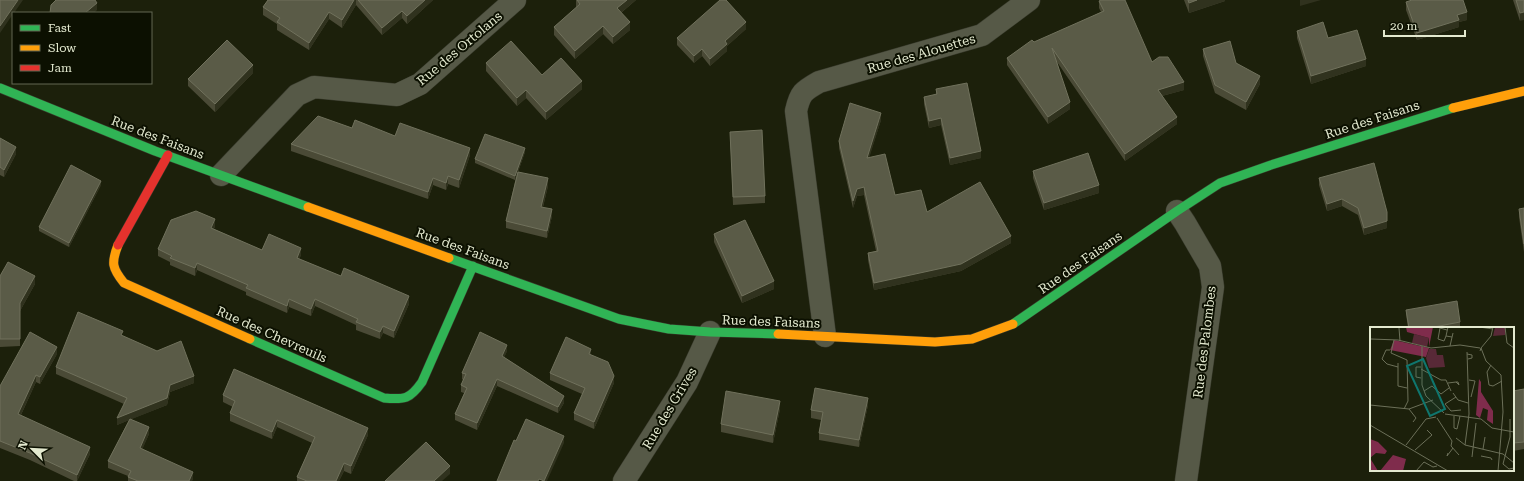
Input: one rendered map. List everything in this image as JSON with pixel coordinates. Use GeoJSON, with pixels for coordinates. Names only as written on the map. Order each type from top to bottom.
{"type":"FeatureCollection","features":[{"type":"Feature","properties":{"kind":"street","name":"Rue des Ortolans"},"geometry":{"type":"LineString","coordinates":[[221,175],[297,95],[314,87],[397,95],[420,84],[515,0]]}},
{"type":"Feature","properties":{"kind":"street","name":"Rue des Alouettes"},"geometry":{"type":"LineString","coordinates":[[824,336],[796,111],[799,100],[805,91],[819,82],[982,35],[1029,0]]}},
{"type":"Feature","properties":{"kind":"street","name":"Rue des Faisans"},"geometry":{"type":"LineString","coordinates":[[0,88],[60,113],[221,175],[619,319],[669,329],[710,332],[935,342],[972,339],[1014,324],[1220,183],[1271,165],[1443,110],[1524,91]]}},
{"type":"Feature","properties":{"kind":"street","name":"Rue des Chevreuils"},"geometry":{"type":"LineString","coordinates":[[168,155],[118,244],[112,259],[115,272],[124,283],[384,398],[400,400],[413,395],[422,382],[473,266]]}},
{"type":"Feature","properties":{"kind":"street","name":"Rue des Palombes"},"geometry":{"type":"LineString","coordinates":[[1177,211],[1210,266],[1213,288],[1186,481]]}},
{"type":"Feature","properties":{"kind":"street","name":"Rue des Grives"},"geometry":{"type":"LineString","coordinates":[[624,481],[687,382],[710,332]]}},
{"type":"Feature","properties":{"kind":"building"},"geometry":{"type":"Polygon","coordinates":[[[0,0],[18,0],[0,26],[0,0]]]}},
{"type":"Feature","properties":{"kind":"building"},"geometry":{"type":"Polygon","coordinates":[[[56,0],[95,0],[97,3],[86,12],[50,12],[51,5],[56,0]]]}},
{"type":"Feature","properties":{"kind":"building"},"geometry":{"type":"Polygon","coordinates":[[[268,0],[354,0],[342,20],[329,12],[309,43],[277,22],[280,18],[263,7],[268,0]]]}},
{"type":"Feature","properties":{"kind":"building"},"geometry":{"type":"Polygon","coordinates":[[[358,0],[425,0],[407,16],[402,11],[382,28],[358,0]]]}},
{"type":"Feature","properties":{"kind":"building"},"geometry":{"type":"Polygon","coordinates":[[[577,0],[627,0],[617,8],[630,22],[613,37],[603,26],[575,51],[554,27],[580,4],[577,0]]]}},
{"type":"Feature","properties":{"kind":"building"},"geometry":{"type":"Polygon","coordinates":[[[720,0],[726,0],[746,22],[725,41],[727,44],[710,59],[702,49],[694,56],[677,38],[720,0]]]}},
{"type":"Feature","properties":{"kind":"building"},"geometry":{"type":"Polygon","coordinates":[[[1125,0],[1152,62],[1159,57],[1168,57],[1184,82],[1158,90],[1177,117],[1125,154],[1052,48],[1070,102],[1048,117],[1007,58],[1032,40],[1034,42],[1104,11],[1099,1],[1125,0]]]}},
{"type":"Feature","properties":{"kind":"building"},"geometry":{"type":"Polygon","coordinates":[[[1188,0],[1197,0],[1189,3],[1188,0]]]}},
{"type":"Feature","properties":{"kind":"building"},"geometry":{"type":"Polygon","coordinates":[[[1412,0],[1463,0],[1467,12],[1457,15],[1459,20],[1417,33],[1406,2],[1412,0]]]}},
{"type":"Feature","properties":{"kind":"building"},"geometry":{"type":"Polygon","coordinates":[[[1516,0],[1524,0],[1524,12],[1520,13],[1516,0]]]}},
{"type":"Feature","properties":{"kind":"building"},"geometry":{"type":"Polygon","coordinates":[[[1323,22],[1328,38],[1357,30],[1366,59],[1311,76],[1297,31],[1323,22]]]}},
{"type":"Feature","properties":{"kind":"building"},"geometry":{"type":"Polygon","coordinates":[[[227,40],[253,65],[215,104],[188,79],[227,40]]]}},
{"type":"Feature","properties":{"kind":"building"},"geometry":{"type":"Polygon","coordinates":[[[511,41],[542,75],[561,58],[582,81],[546,112],[526,90],[517,98],[486,63],[511,41]]]}},
{"type":"Feature","properties":{"kind":"building"},"geometry":{"type":"Polygon","coordinates":[[[1230,41],[1236,63],[1260,76],[1246,102],[1215,85],[1203,49],[1230,41]]]}},
{"type":"Feature","properties":{"kind":"building"},"geometry":{"type":"Polygon","coordinates":[[[967,83],[981,151],[950,158],[941,118],[929,121],[924,97],[937,94],[936,89],[967,83]]]}},
{"type":"Feature","properties":{"kind":"building"},"geometry":{"type":"Polygon","coordinates":[[[850,103],[881,113],[867,158],[885,154],[895,195],[921,190],[927,212],[980,182],[1011,236],[961,264],[874,283],[868,253],[878,251],[864,187],[857,189],[853,201],[839,141],[850,103]]]}},
{"type":"Feature","properties":{"kind":"building"},"geometry":{"type":"Polygon","coordinates":[[[318,116],[352,128],[355,120],[395,136],[400,123],[470,148],[459,180],[448,176],[446,183],[433,178],[428,192],[291,144],[318,116]]]}},
{"type":"Feature","properties":{"kind":"building"},"geometry":{"type":"Polygon","coordinates":[[[762,130],[765,196],[733,197],[730,132],[762,130]]]}},
{"type":"Feature","properties":{"kind":"building"},"geometry":{"type":"Polygon","coordinates":[[[485,134],[525,148],[515,176],[475,159],[485,134]]]}},
{"type":"Feature","properties":{"kind":"building"},"geometry":{"type":"Polygon","coordinates":[[[0,138],[16,147],[4,170],[0,167],[0,138]]]}},
{"type":"Feature","properties":{"kind":"building"},"geometry":{"type":"Polygon","coordinates":[[[1088,153],[1099,185],[1044,203],[1033,171],[1088,153]]]}},
{"type":"Feature","properties":{"kind":"building"},"geometry":{"type":"Polygon","coordinates":[[[1374,163],[1387,212],[1387,221],[1364,228],[1358,208],[1342,199],[1327,204],[1319,178],[1374,163]]]}},
{"type":"Feature","properties":{"kind":"building"},"geometry":{"type":"Polygon","coordinates":[[[71,165],[101,181],[69,243],[39,227],[71,165]]]}},
{"type":"Feature","properties":{"kind":"building"},"geometry":{"type":"Polygon","coordinates":[[[518,172],[548,178],[541,207],[552,209],[547,231],[506,221],[518,172]]]}},
{"type":"Feature","properties":{"kind":"building"},"geometry":{"type":"Polygon","coordinates":[[[1524,208],[1524,244],[1519,209],[1524,208]]]}},
{"type":"Feature","properties":{"kind":"building"},"geometry":{"type":"Polygon","coordinates":[[[196,211],[215,219],[211,228],[262,250],[269,234],[301,248],[297,258],[341,276],[344,268],[409,296],[394,331],[383,326],[380,332],[356,322],[358,319],[315,299],[311,309],[289,299],[287,306],[246,288],[248,285],[197,263],[195,268],[170,258],[172,256],[158,249],[171,220],[196,211]]]}},
{"type":"Feature","properties":{"kind":"building"},"geometry":{"type":"Polygon","coordinates":[[[745,220],[774,281],[742,296],[714,234],[745,220]]]}},
{"type":"Feature","properties":{"kind":"building"},"geometry":{"type":"Polygon","coordinates":[[[8,262],[35,276],[20,303],[20,339],[0,339],[0,276],[8,262]]]}},
{"type":"Feature","properties":{"kind":"building"},"geometry":{"type":"Polygon","coordinates":[[[1457,301],[1460,322],[1434,327],[1409,327],[1406,310],[1457,301]]]}},
{"type":"Feature","properties":{"kind":"building"},"geometry":{"type":"Polygon","coordinates":[[[78,312],[123,331],[121,335],[157,351],[181,341],[194,376],[170,385],[167,398],[117,418],[127,398],[56,367],[78,312]]]}},
{"type":"Feature","properties":{"kind":"building"},"geometry":{"type":"Polygon","coordinates":[[[30,332],[57,347],[40,377],[36,375],[18,414],[90,447],[77,475],[0,441],[0,386],[30,332]]]}},
{"type":"Feature","properties":{"kind":"building"},"geometry":{"type":"Polygon","coordinates":[[[480,332],[507,345],[502,356],[564,396],[558,407],[497,379],[477,423],[455,414],[467,388],[461,385],[466,374],[462,373],[480,332]]]}},
{"type":"Feature","properties":{"kind":"building"},"geometry":{"type":"Polygon","coordinates":[[[566,337],[591,349],[589,354],[608,362],[614,376],[594,422],[574,413],[585,388],[550,373],[566,337]]]}},
{"type":"Feature","properties":{"kind":"building"},"geometry":{"type":"Polygon","coordinates":[[[234,369],[368,428],[351,466],[344,463],[336,481],[307,481],[297,477],[315,437],[277,420],[272,432],[230,413],[235,401],[223,395],[234,369]]]}},
{"type":"Feature","properties":{"kind":"building"},"geometry":{"type":"Polygon","coordinates":[[[815,388],[868,398],[859,440],[819,433],[823,412],[811,410],[815,388]]]}},
{"type":"Feature","properties":{"kind":"building"},"geometry":{"type":"Polygon","coordinates":[[[1524,389],[1524,442],[1514,443],[1514,391],[1524,389]]]}},
{"type":"Feature","properties":{"kind":"building"},"geometry":{"type":"Polygon","coordinates":[[[726,391],[780,401],[773,435],[721,424],[726,391]]]}},
{"type":"Feature","properties":{"kind":"building"},"geometry":{"type":"Polygon","coordinates":[[[130,419],[149,427],[140,448],[193,472],[189,481],[138,481],[128,477],[131,471],[108,461],[130,419]]]}},
{"type":"Feature","properties":{"kind":"building"},"geometry":{"type":"Polygon","coordinates":[[[526,419],[564,436],[544,481],[539,479],[538,481],[497,481],[514,440],[516,441],[526,419]]]}},
{"type":"Feature","properties":{"kind":"building"},"geometry":{"type":"Polygon","coordinates":[[[426,442],[450,466],[434,481],[385,481],[426,442]]]}},
{"type":"Feature","properties":{"kind":"traffic: fast"},"geometry":{"type":"LineString","coordinates":[[0,88],[155,151],[308,207]]}},
{"type":"Feature","properties":{"kind":"traffic: fast"},"geometry":{"type":"LineString","coordinates":[[1013,324],[1220,183],[1271,165],[1453,108]]}},
{"type":"Feature","properties":{"kind":"traffic: fast"},"geometry":{"type":"LineString","coordinates":[[449,258],[619,319],[669,329],[778,334]]}},
{"type":"Feature","properties":{"kind":"traffic: fast"},"geometry":{"type":"LineString","coordinates":[[250,339],[384,398],[397,399],[406,397],[414,392],[422,382],[473,266]]}},
{"type":"Feature","properties":{"kind":"traffic: slow"},"geometry":{"type":"LineString","coordinates":[[1453,108],[1524,91]]}},
{"type":"Feature","properties":{"kind":"traffic: slow"},"geometry":{"type":"LineString","coordinates":[[308,207],[449,258]]}},
{"type":"Feature","properties":{"kind":"traffic: slow"},"geometry":{"type":"LineString","coordinates":[[118,245],[114,256],[114,265],[117,273],[124,283],[250,339]]}},
{"type":"Feature","properties":{"kind":"traffic: slow"},"geometry":{"type":"LineString","coordinates":[[778,334],[935,342],[972,339],[1013,324]]}},
{"type":"Feature","properties":{"kind":"traffic: jam"},"geometry":{"type":"LineString","coordinates":[[118,245],[168,155]]}}]}
